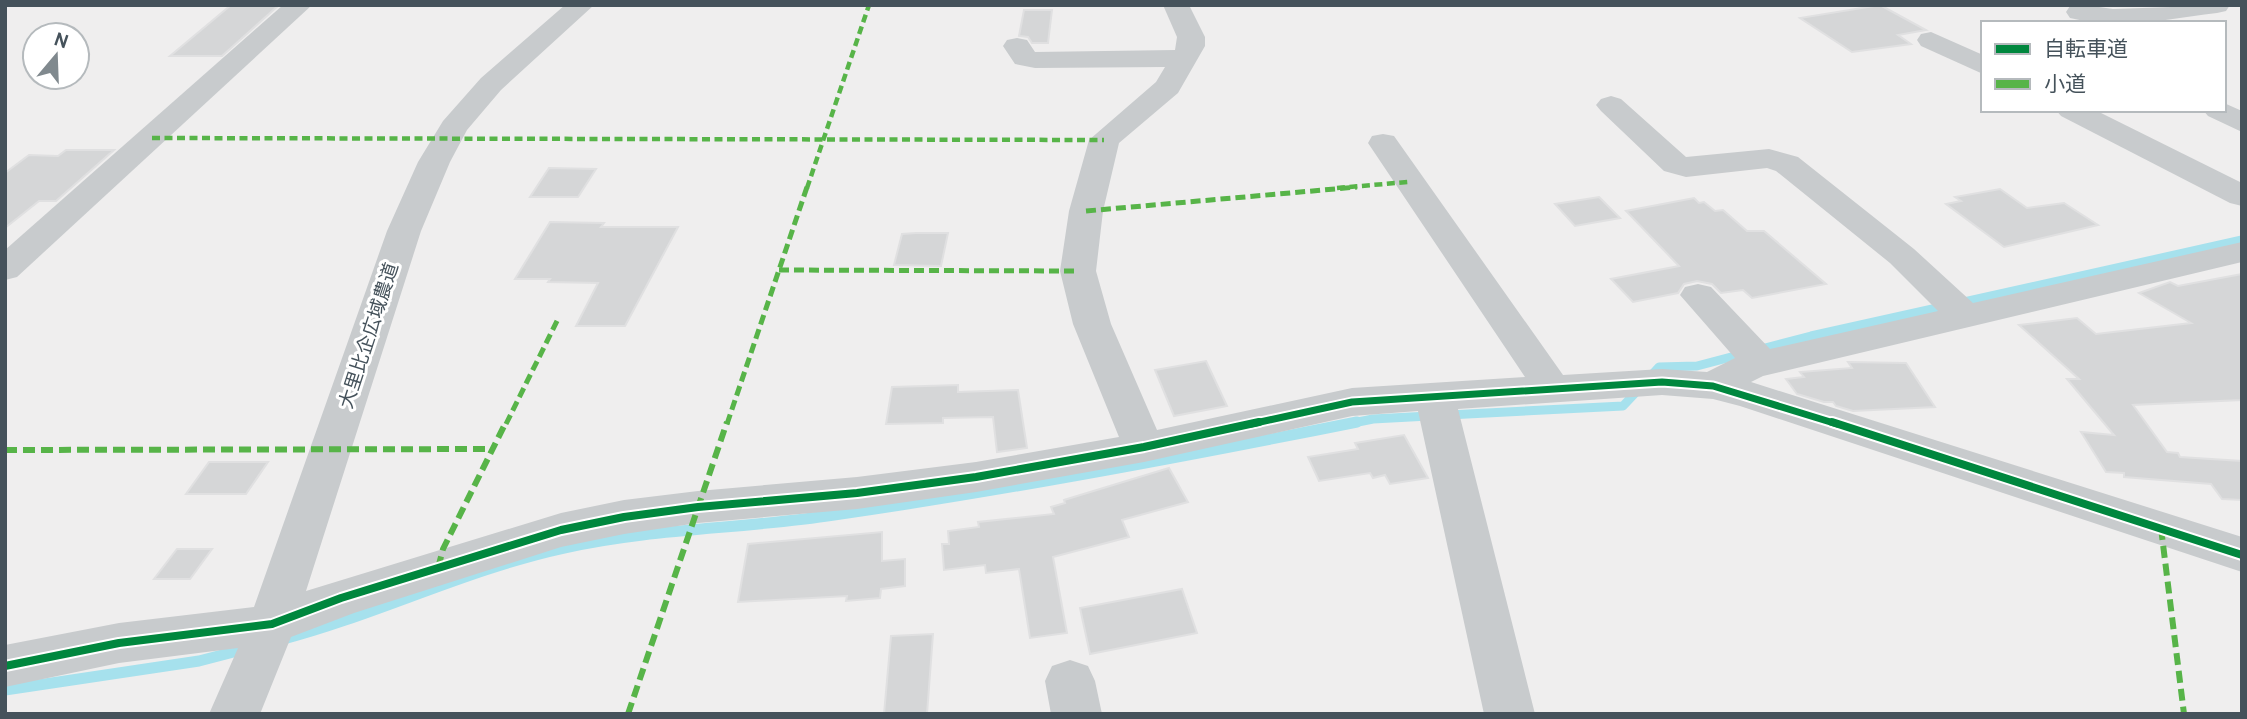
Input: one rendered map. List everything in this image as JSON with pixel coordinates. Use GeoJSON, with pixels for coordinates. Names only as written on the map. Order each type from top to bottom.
{"type":"FeatureCollection","features":[{"type":"Feature","properties":{"kind":"street"},"geometry":{"type":"LineString","coordinates":[[5,269],[299,5]]}},
{"type":"Feature","properties":{"kind":"street","name":"大里比企広域農道"},"geometry":{"type":"LineString","coordinates":[[234,714],[272,624],[404,231],[434,162],[454,127],[491,85],[581,5]]}},
{"type":"Feature","properties":{"kind":"street"},"geometry":{"type":"LineString","coordinates":[[1144,447],[1093,324],[1077,271],[1086,211],[1104,140],[1168,87],[1191,46],[1191,37],[1176,5]]}},
{"type":"Feature","properties":{"kind":"street"},"geometry":{"type":"LineString","coordinates":[[2079,12],[2095,17],[2118,17],[2217,5]]}},
{"type":"Feature","properties":{"kind":"street"},"geometry":{"type":"LineString","coordinates":[[2232,5],[2242,11]]}},
{"type":"Feature","properties":{"kind":"street"},"geometry":{"type":"LineString","coordinates":[[1931,40],[1981,65]]}},
{"type":"Feature","properties":{"kind":"street"},"geometry":{"type":"LineString","coordinates":[[1017,46],[1025,58],[1035,60],[1185,58]]}},
{"type":"Feature","properties":{"kind":"street"},"geometry":{"type":"LineString","coordinates":[[1611,105],[1675,164],[1686,167],[1769,158],[1787,164],[1902,256],[1964,315]]}},
{"type":"Feature","properties":{"kind":"street"},"geometry":{"type":"LineString","coordinates":[[2075,112],[2242,196]]}},
{"type":"Feature","properties":{"kind":"street"},"geometry":{"type":"LineString","coordinates":[[2222,112],[2242,123]]}},
{"type":"Feature","properties":{"kind":"street"},"geometry":{"type":"LineString","coordinates":[[1383,143],[1552,388]]}},
{"type":"Feature","properties":{"kind":"street"},"geometry":{"type":"LineString","coordinates":[[1713,386],[1761,363],[2242,252]]}},
{"type":"Feature","properties":{"kind":"street"},"geometry":{"type":"LineString","coordinates":[[1698,295],[1761,363]]}},
{"type":"Feature","properties":{"kind":"street"},"geometry":{"type":"LineString","coordinates":[[5,666],[119,643],[272,624],[341,598],[561,530],[698,507],[857,493],[963,478],[1144,447],[1352,402],[1662,382],[1713,386],[1858,429],[2242,555]]}},
{"type":"Feature","properties":{"kind":"street"},"geometry":{"type":"LineString","coordinates":[[1435,398],[1510,714]]}},
{"type":"Feature","properties":{"kind":"building"},"geometry":{"type":"Polygon","coordinates":[[[231,5],[279,5],[222,56],[170,56],[231,5]]]}},
{"type":"Feature","properties":{"kind":"building"},"geometry":{"type":"Polygon","coordinates":[[[1880,5],[1926,30],[1898,35],[1911,44],[1852,52],[1800,18],[1880,5]]]}},
{"type":"Feature","properties":{"kind":"building"},"geometry":{"type":"Polygon","coordinates":[[[1024,10],[1052,10],[1048,43],[1032,43],[1028,37],[1019,36],[1024,10]]]}},
{"type":"Feature","properties":{"kind":"building"},"geometry":{"type":"Polygon","coordinates":[[[66,150],[114,150],[56,201],[39,201],[5,228],[5,173],[29,155],[58,156],[66,150]]]}},
{"type":"Feature","properties":{"kind":"building"},"geometry":{"type":"Polygon","coordinates":[[[549,168],[596,169],[578,197],[530,197],[549,168]]]}},
{"type":"Feature","properties":{"kind":"building"},"geometry":{"type":"Polygon","coordinates":[[[2000,189],[2027,208],[2064,203],[2098,225],[2004,247],[1946,204],[1961,201],[1955,197],[2000,189]]]}},
{"type":"Feature","properties":{"kind":"building"},"geometry":{"type":"Polygon","coordinates":[[[1599,197],[1620,218],[1575,226],[1555,204],[1599,197]]]}},
{"type":"Feature","properties":{"kind":"building"},"geometry":{"type":"Polygon","coordinates":[[[1694,198],[1715,211],[1723,210],[1747,231],[1764,231],[1826,284],[1752,298],[1743,290],[1721,293],[1712,284],[1697,281],[1684,284],[1678,293],[1633,302],[1611,279],[1679,266],[1626,211],[1694,198]]]}},
{"type":"Feature","properties":{"kind":"building"},"geometry":{"type":"Polygon","coordinates":[[[550,222],[604,223],[601,227],[678,227],[625,326],[576,326],[598,283],[515,279],[550,222]]]}},
{"type":"Feature","properties":{"kind":"building"},"geometry":{"type":"Polygon","coordinates":[[[948,233],[941,266],[894,265],[902,234],[948,233]]]}},
{"type":"Feature","properties":{"kind":"building"},"geometry":{"type":"Polygon","coordinates":[[[2242,274],[2242,400],[2133,405],[2167,452],[2178,453],[2180,457],[2242,461],[2242,500],[2222,499],[2211,484],[2124,477],[2124,473],[2106,472],[2081,432],[2114,435],[2067,379],[2079,379],[2019,325],[2077,318],[2096,334],[2191,323],[2139,293],[2170,282],[2178,286],[2242,274]]]}},
{"type":"Feature","properties":{"kind":"building"},"geometry":{"type":"Polygon","coordinates":[[[1206,361],[1227,406],[1174,416],[1155,370],[1206,361]]]}},
{"type":"Feature","properties":{"kind":"building"},"geometry":{"type":"Polygon","coordinates":[[[1848,362],[1906,363],[1935,407],[1853,411],[1836,406],[1833,402],[1797,394],[1786,379],[1804,377],[1800,372],[1852,368],[1848,362]]]}},
{"type":"Feature","properties":{"kind":"building"},"geometry":{"type":"Polygon","coordinates":[[[958,385],[958,392],[1018,390],[1027,448],[997,452],[993,417],[943,418],[943,423],[886,424],[892,387],[958,385]]]}},
{"type":"Feature","properties":{"kind":"building"},"geometry":{"type":"Polygon","coordinates":[[[1404,435],[1428,478],[1390,484],[1385,475],[1373,478],[1370,473],[1319,481],[1308,457],[1358,449],[1355,443],[1404,435]]]}},
{"type":"Feature","properties":{"kind":"building"},"geometry":{"type":"Polygon","coordinates":[[[209,462],[268,462],[246,494],[186,494],[209,462]]]}},
{"type":"Feature","properties":{"kind":"building"},"geometry":{"type":"Polygon","coordinates":[[[1169,468],[1188,502],[1122,520],[1129,537],[1053,557],[1067,633],[1030,638],[1019,569],[986,573],[985,565],[944,570],[942,544],[949,544],[948,531],[979,527],[978,522],[1054,514],[1051,507],[1065,503],[1064,500],[1169,468]]]}},
{"type":"Feature","properties":{"kind":"building"},"geometry":{"type":"Polygon","coordinates":[[[882,532],[882,561],[905,559],[905,586],[881,589],[880,598],[846,601],[847,596],[738,602],[748,544],[882,532]]]}},
{"type":"Feature","properties":{"kind":"building"},"geometry":{"type":"Polygon","coordinates":[[[177,549],[212,549],[190,579],[154,579],[177,549]]]}},
{"type":"Feature","properties":{"kind":"building"},"geometry":{"type":"Polygon","coordinates":[[[1182,589],[1197,633],[1090,654],[1080,608],[1182,589]]]}},
{"type":"Feature","properties":{"kind":"building"},"geometry":{"type":"Polygon","coordinates":[[[933,634],[927,714],[884,714],[891,636],[933,634]]]}},
{"type":"Feature","properties":{"kind":"waterway"},"geometry":{"type":"LineString","coordinates":[[1649,378],[1659,367],[1697,366],[1811,336],[2242,240]]}},
{"type":"Feature","properties":{"kind":"waterway"},"geometry":{"type":"LineString","coordinates":[[1448,415],[1623,406],[1639,389]]}},
{"type":"Feature","properties":{"kind":"waterway"},"geometry":{"type":"LineString","coordinates":[[1348,424],[1373,419],[1429,416]]}},
{"type":"Feature","properties":{"kind":"waterway"},"geometry":{"type":"LineString","coordinates":[[280,640],[316,630],[492,568],[597,541],[800,520],[965,495],[1357,422]]}},
{"type":"Feature","properties":{"kind":"waterway"},"geometry":{"type":"LineString","coordinates":[[5,690],[199,661],[249,648]]}},
{"type":"Feature","properties":{"kind":"marked path"},"geometry":{"type":"LineString","coordinates":[[628,714],[869,5]]}},
{"type":"Feature","properties":{"kind":"marked path"},"geometry":{"type":"LineString","coordinates":[[152,138],[1104,140]]}},
{"type":"Feature","properties":{"kind":"marked path"},"geometry":{"type":"LineString","coordinates":[[1086,211],[1408,182]]}},
{"type":"Feature","properties":{"kind":"marked path"},"geometry":{"type":"LineString","coordinates":[[779,270],[1078,271]]}},
{"type":"Feature","properties":{"kind":"marked path"},"geometry":{"type":"LineString","coordinates":[[438,568],[443,549],[559,317]]}},
{"type":"Feature","properties":{"kind":"marked path"},"geometry":{"type":"LineString","coordinates":[[5,450],[492,449]]}},
{"type":"Feature","properties":{"kind":"marked path"},"geometry":{"type":"LineString","coordinates":[[2161,528],[2184,714]]}},
{"type":"Feature","properties":{"kind":"cycle path"},"geometry":{"type":"LineString","coordinates":[[5,666],[119,643],[272,624],[341,598],[561,530],[624,517],[698,507],[857,493],[976,477],[1144,447],[1352,402],[1662,382],[1713,386],[1751,396],[2242,555]]}}]}
